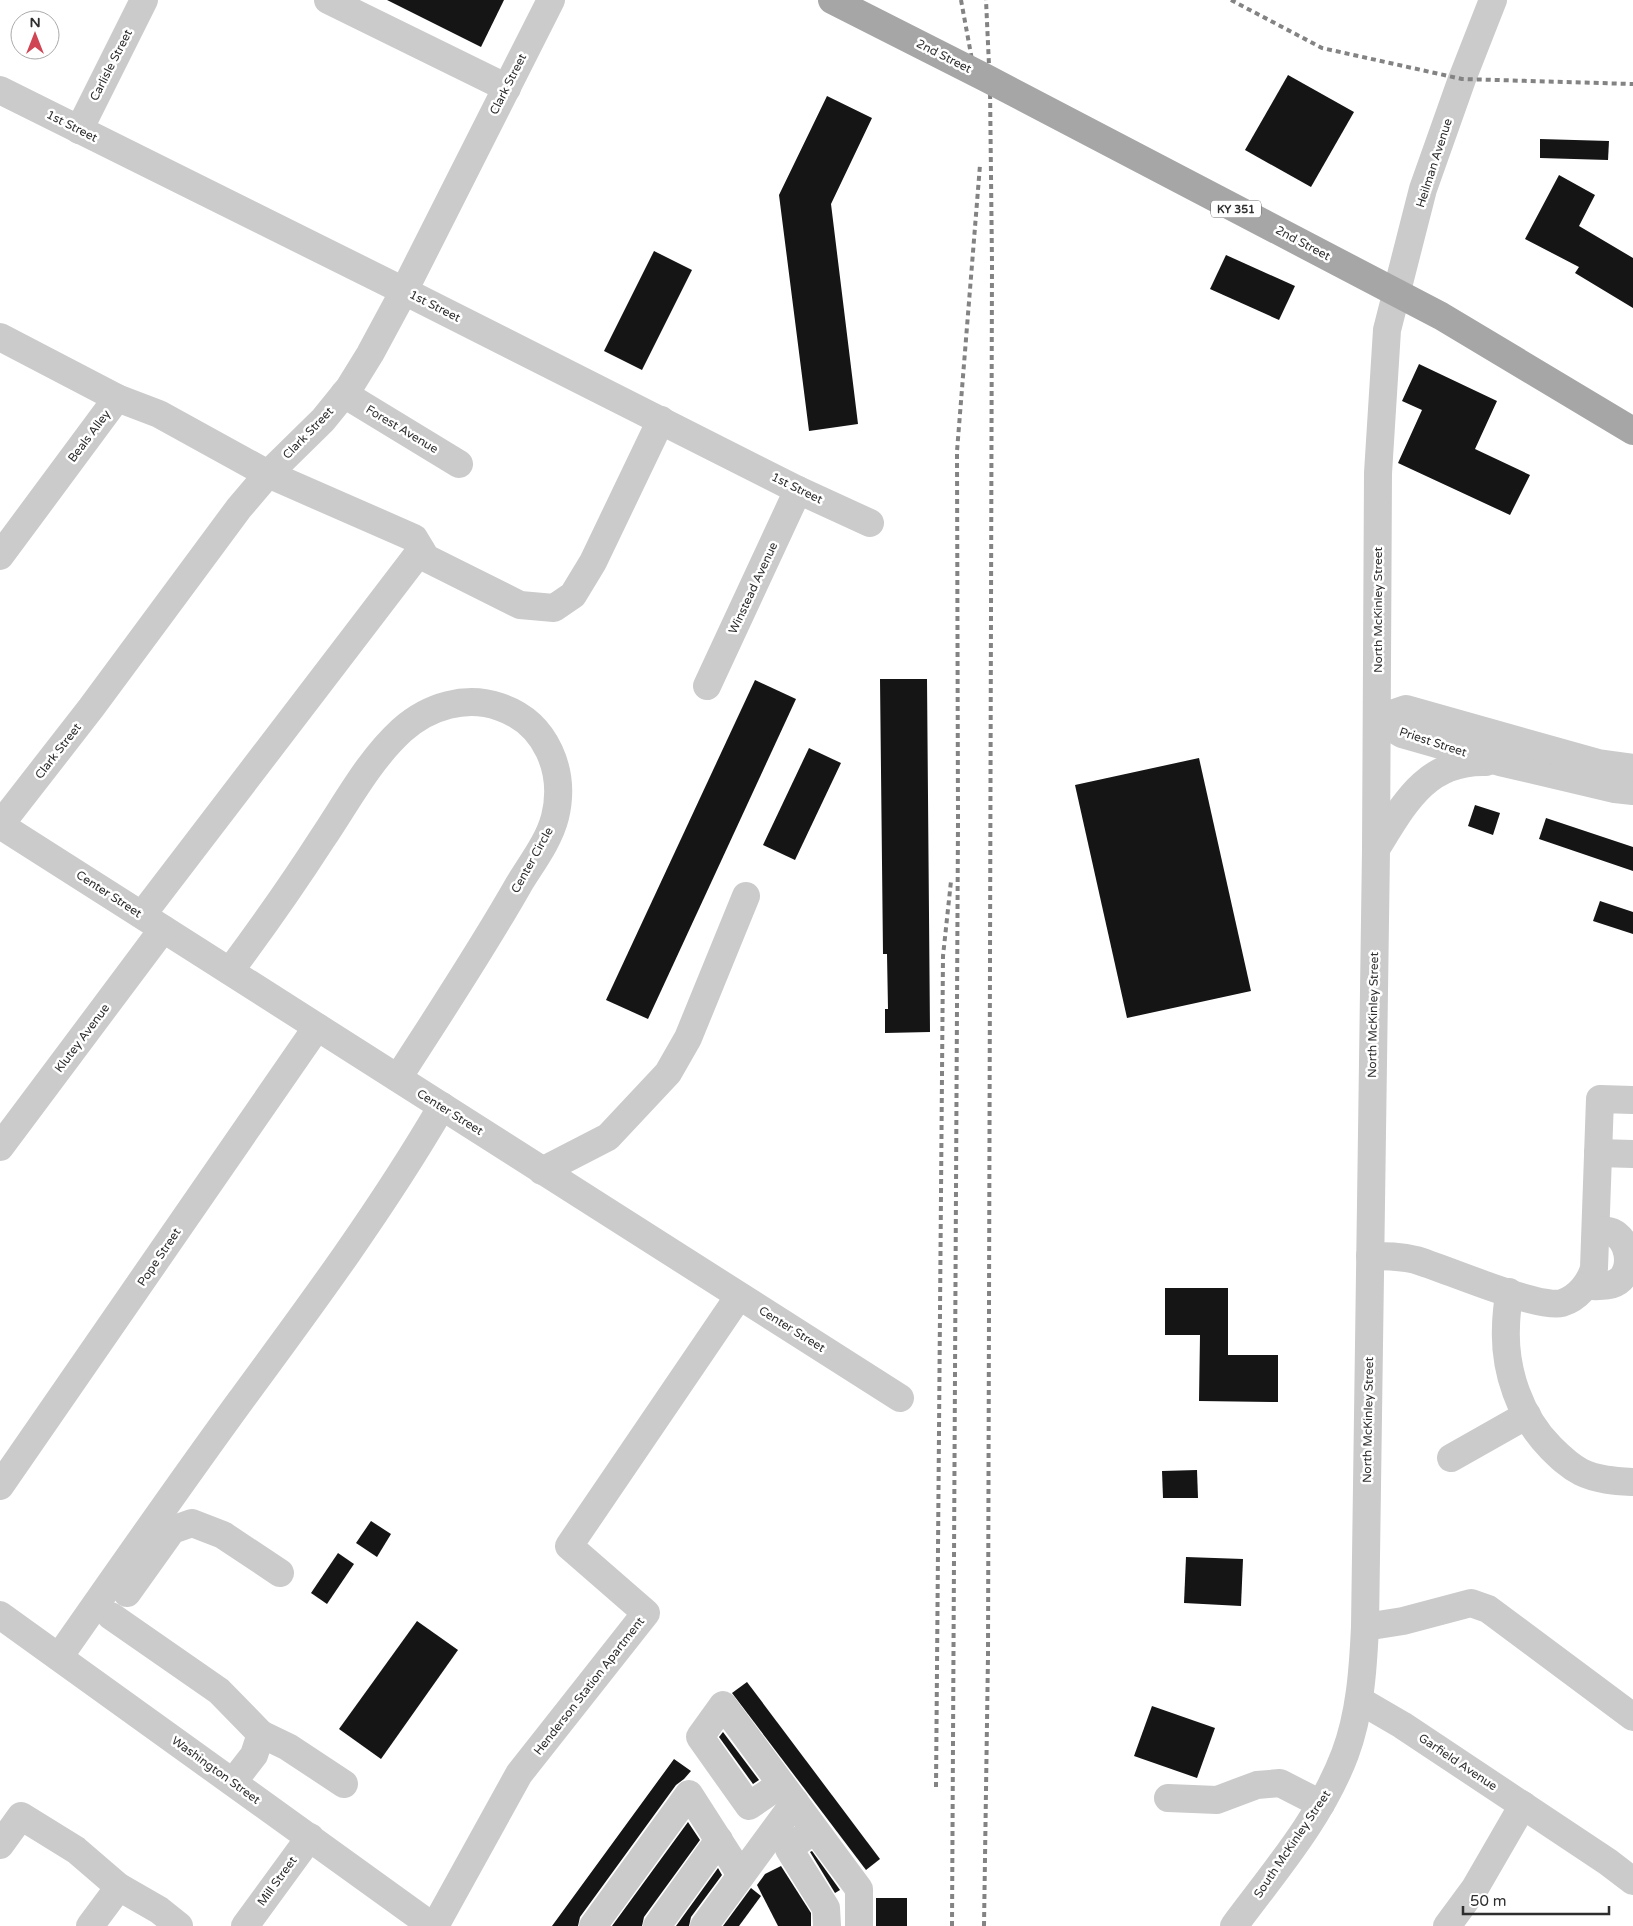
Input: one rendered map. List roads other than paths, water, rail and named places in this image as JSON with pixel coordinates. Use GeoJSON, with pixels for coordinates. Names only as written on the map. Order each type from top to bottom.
{"type":"FeatureCollection","features":[{"type":"Feature","properties":{"kind":"main road","name":"2nd Street"},"geometry":{"type":"LineString","coordinates":[[832,0],[986,78],[1441,316],[1633,431]]}},
{"type":"Feature","properties":{"kind":"street","name":"Carlisle Street"},"geometry":{"type":"LineString","coordinates":[[79,130],[144,0]]}},
{"type":"Feature","properties":{"kind":"street"},"geometry":{"type":"LineString","coordinates":[[328,0],[506,88]]}},
{"type":"Feature","properties":{"kind":"street","name":"Clark Street"},"geometry":{"type":"LineString","coordinates":[[0,825],[239,508],[268,474],[323,420],[344,394],[370,354],[404,291],[451,194],[551,0]]}},
{"type":"Feature","properties":{"kind":"street","name":"Heilman Avenue"},"geometry":{"type":"LineString","coordinates":[[1387,330],[1424,189],[1464,72],[1493,0]]}},
{"type":"Feature","properties":{"kind":"street","name":"1st Street"},"geometry":{"type":"LineString","coordinates":[[0,91],[404,291],[798,490],[870,523]]}},
{"type":"Feature","properties":{"kind":"street","name":"North McKinley Street"},"geometry":{"type":"LineString","coordinates":[[1359,1700],[1365,1627],[1376,850],[1378,473],[1387,330]]}},
{"type":"Feature","properties":{"kind":"street","name":"Beals Alley"},"geometry":{"type":"LineString","coordinates":[[0,337],[117,398],[0,556]]}},
{"type":"Feature","properties":{"kind":"street","name":"Forest Avenue"},"geometry":{"type":"LineString","coordinates":[[344,394],[459,464]]}},
{"type":"Feature","properties":{"kind":"street"},"geometry":{"type":"LineString","coordinates":[[117,398],[159,414],[268,474],[414,538],[426,558],[520,605],[554,608],[572,595],[593,562],[661,420]]}},
{"type":"Feature","properties":{"kind":"street","name":"Winstead Avenue"},"geometry":{"type":"LineString","coordinates":[[707,686],[798,490]]}},
{"type":"Feature","properties":{"kind":"street","name":"Klutey Avenue"},"geometry":{"type":"LineString","coordinates":[[0,1147],[152,922],[421,550]]}},
{"type":"Feature","properties":{"kind":"street","name":"Center Circle"},"geometry":{"type":"LineString","coordinates":[[230,971],[290,888],[363,778],[388,744],[403,730],[418,718],[435,709],[452,704],[486,703],[503,708],[520,717],[535,729],[546,744],[554,762],[558,781],[558,800],[554,819],[546,838],[503,912],[398,1078]]}},
{"type":"Feature","properties":{"kind":"street","name":"Priest Street"},"geometry":{"type":"LineString","coordinates":[[1377,719],[1406,709],[1598,763],[1633,768]]}},
{"type":"Feature","properties":{"kind":"street","name":"Priest Street"},"geometry":{"type":"LineString","coordinates":[[1377,719],[1402,734],[1500,762],[1615,789],[1633,791]]}},
{"type":"Feature","properties":{"kind":"street"},"geometry":{"type":"LineString","coordinates":[[1376,850],[1411,795],[1422,783],[1437,772],[1456,764],[1474,761],[1500,762]]}},
{"type":"Feature","properties":{"kind":"street","name":"Center Street"},"geometry":{"type":"LineString","coordinates":[[0,825],[900,1398]]}},
{"type":"Feature","properties":{"kind":"street"},"geometry":{"type":"LineString","coordinates":[[542,1171],[608,1137],[668,1074],[688,1038],[746,896]]}},
{"type":"Feature","properties":{"kind":"street","name":"Pope Street"},"geometry":{"type":"LineString","coordinates":[[0,1486],[317,1026]]}},
{"type":"Feature","properties":{"kind":"street"},"geometry":{"type":"LineString","coordinates":[[1370,1256],[1393,1256],[1414,1259],[1549,1304],[1562,1303],[1574,1297],[1586,1286],[1594,1268],[1600,1099],[1633,1100]]}},
{"type":"Feature","properties":{"kind":"street"},"geometry":{"type":"LineString","coordinates":[[66,1662],[290,1332],[410,1161],[442,1106]]}},
{"type":"Feature","properties":{"kind":"street"},"geometry":{"type":"LineString","coordinates":[[1598,1154],[1633,1154]]}},
{"type":"Feature","properties":{"kind":"street"},"geometry":{"type":"LineString","coordinates":[[1510,1292],[1506,1327],[1510,1375],[1520,1402],[1534,1427],[1547,1444],[1566,1462],[1581,1472],[1611,1481],[1633,1482]]}},
{"type":"Feature","properties":{"kind":"street","name":"Henderson Station Apartment"},"geometry":{"type":"LineString","coordinates":[[433,1926],[519,1774],[646,1612],[569,1546],[739,1296]]}},
{"type":"Feature","properties":{"kind":"street"},"geometry":{"type":"LineString","coordinates":[[1451,1458],[1527,1415]]}},
{"type":"Feature","properties":{"kind":"street"},"geometry":{"type":"LineString","coordinates":[[66,1662],[110,1616],[172,1530],[192,1522],[223,1534],[280,1573]]}},
{"type":"Feature","properties":{"kind":"street"},"geometry":{"type":"LineString","coordinates":[[1365,1627],[1403,1621],[1471,1602],[1488,1609],[1633,1717]]}},
{"type":"Feature","properties":{"kind":"street","name":"Washington Street"},"geometry":{"type":"LineString","coordinates":[[0,1615],[433,1926]]}},
{"type":"Feature","properties":{"kind":"street"},"geometry":{"type":"LineString","coordinates":[[110,1616],[219,1691],[260,1734],[288,1747],[344,1784]]}},
{"type":"Feature","properties":{"kind":"street","name":"South McKinley Street"},"geometry":{"type":"LineString","coordinates":[[1244,1923],[1321,1804],[1335,1778],[1345,1753],[1359,1700]]}},
{"type":"Feature","properties":{"kind":"street","name":"Garfield Avenue"},"geometry":{"type":"LineString","coordinates":[[1359,1700],[1402,1725],[1555,1826],[1633,1881]]}},
{"type":"Feature","properties":{"kind":"street"},"geometry":{"type":"LineString","coordinates":[[232,1782],[254,1755],[260,1734]]}},
{"type":"Feature","properties":{"kind":"street"},"geometry":{"type":"LineString","coordinates":[[1168,1798],[1217,1800],[1257,1785],[1280,1784],[1321,1804]]}},
{"type":"Feature","properties":{"kind":"street"},"geometry":{"type":"LineString","coordinates":[[704,1926],[742,1875],[788,1793],[858,1889],[859,1926]]}},
{"type":"Feature","properties":{"kind":"street"},"geometry":{"type":"LineString","coordinates":[[593,1926],[689,1794],[742,1875]]}},
{"type":"Feature","properties":{"kind":"street"},"geometry":{"type":"LineString","coordinates":[[1447,1926],[1475,1888],[1523,1805]]}},
{"type":"Feature","properties":{"kind":"street"},"geometry":{"type":"LineString","coordinates":[[0,1846],[22,1816],[76,1850],[118,1887],[159,1910],[179,1926]]}},
{"type":"Feature","properties":{"kind":"street"},"geometry":{"type":"LineString","coordinates":[[814,1829],[790,1849],[826,1908],[827,1926]]}},
{"type":"Feature","properties":{"kind":"street","name":"Mill Street"},"geometry":{"type":"LineString","coordinates":[[245,1926],[310,1837]]}},
{"type":"Feature","properties":{"kind":"street"},"geometry":{"type":"LineString","coordinates":[[657,1926],[719,1840]]}},
{"type":"Feature","properties":{"kind":"street"},"geometry":{"type":"LineString","coordinates":[[90,1926],[118,1887]]}},
{"type":"Feature","properties":{"kind":"railway"},"geometry":{"type":"LineString","coordinates":[[961,0],[977,87]]}},
{"type":"Feature","properties":{"kind":"railway"},"geometry":{"type":"LineString","coordinates":[[984,1926],[988,1655],[992,263],[990,87],[986,0]]}},
{"type":"Feature","properties":{"kind":"railway"},"geometry":{"type":"LineString","coordinates":[[1231,0],[1322,48],[1462,79],[1633,84]]}},
{"type":"Feature","properties":{"kind":"railway"},"geometry":{"type":"LineString","coordinates":[[952,1926],[958,821],[957,451],[980,165]]}},
{"type":"Feature","properties":{"kind":"railway"},"geometry":{"type":"LineString","coordinates":[[936,1787],[943,956],[951,881]]}}]}
